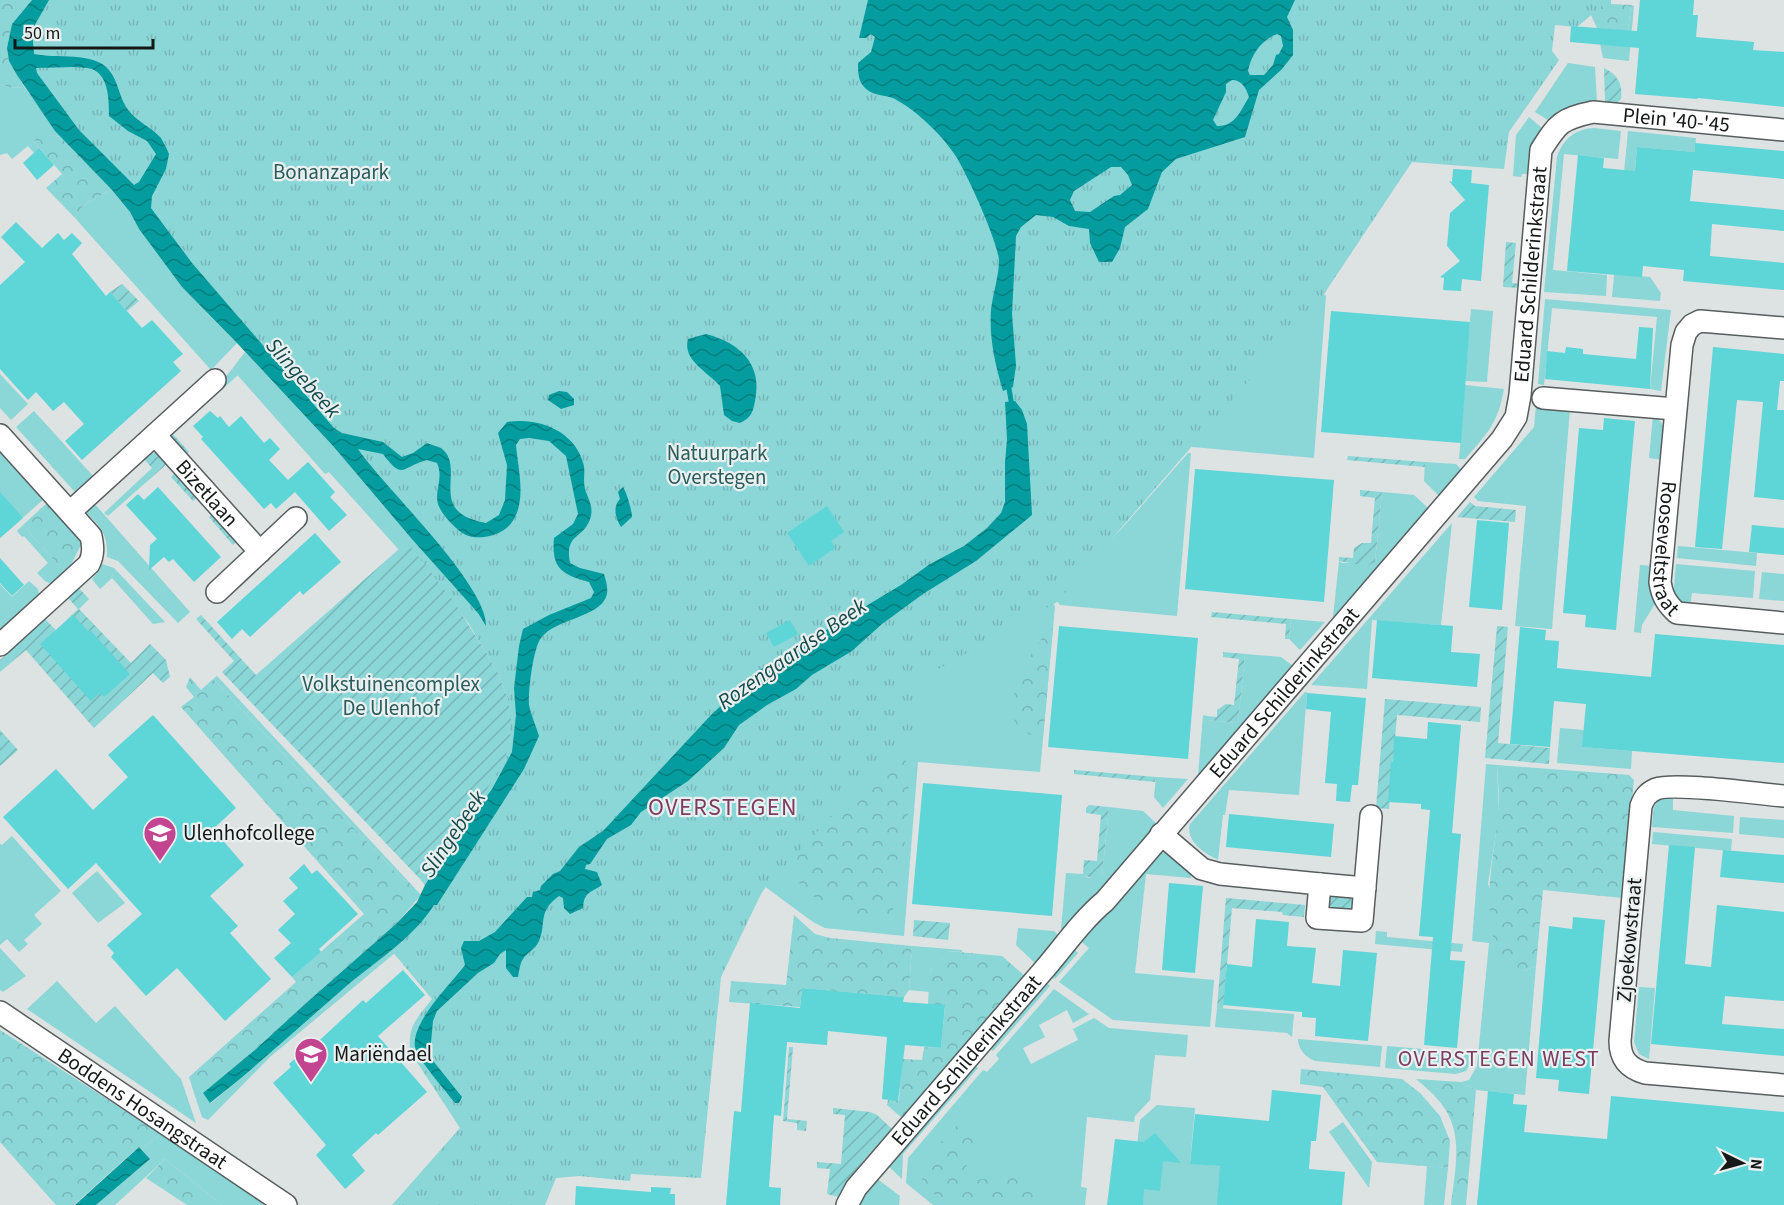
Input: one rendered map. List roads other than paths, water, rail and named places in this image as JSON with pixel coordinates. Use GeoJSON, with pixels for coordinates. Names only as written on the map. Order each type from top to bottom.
{"type":"FeatureCollection","features":[{"type":"Feature","properties":{"kind":"street","name":"Plein '40-'45"},"geometry":{"type":"LineString","coordinates":[[1569,118],[1593,112],[1784,130]]}},
{"type":"Feature","properties":{"kind":"street","name":"Eduard Schilderinkstraat"},"geometry":{"type":"LineString","coordinates":[[847,1205],[856,1188],[1083,922],[1105,901],[1309,666],[1503,438],[1516,417],[1521,388],[1541,150],[1554,128],[1569,118]]}},
{"type":"Feature","properties":{"kind":"street","name":"Rooseveltstraat"},"geometry":{"type":"LineString","coordinates":[[1784,328],[1700,321],[1686,332],[1682,345],[1675,409],[1660,582],[1662,594],[1669,606],[1677,613],[1784,623]]}},
{"type":"Feature","properties":{"kind":"street"},"geometry":{"type":"LineString","coordinates":[[70,512],[215,381]]}},
{"type":"Feature","properties":{"kind":"street"},"geometry":{"type":"LineString","coordinates":[[1543,398],[1675,409]]}},
{"type":"Feature","properties":{"kind":"street"},"geometry":{"type":"LineString","coordinates":[[0,435],[91,536],[93,556],[89,564],[0,645]]}},
{"type":"Feature","properties":{"kind":"street","name":"Bizetlaan"},"geometry":{"type":"LineString","coordinates":[[155,435],[260,552]]}},
{"type":"Feature","properties":{"kind":"street"},"geometry":{"type":"LineString","coordinates":[[217,591],[296,518]]}},
{"type":"Feature","properties":{"kind":"street","name":"Zjoekowstraat"},"geometry":{"type":"LineString","coordinates":[[1784,796],[1672,786],[1654,790],[1644,798],[1641,806],[1620,1048],[1629,1066],[1645,1073],[1784,1085]]}},
{"type":"Feature","properties":{"kind":"street"},"geometry":{"type":"LineString","coordinates":[[1320,884],[1317,918],[1362,921],[1371,816]]}},
{"type":"Feature","properties":{"kind":"street"},"geometry":{"type":"LineString","coordinates":[[1161,834],[1202,869],[1220,874],[1365,888]]}},
{"type":"Feature","properties":{"kind":"street","name":"Boddens Hosangstraat"},"geometry":{"type":"LineString","coordinates":[[0,1012],[286,1205]]}},
{"type":"Feature","properties":{"kind":"water"},"geometry":{"type":"Polygon","coordinates":[[[32,0],[49,0],[32,30],[34,54],[94,60],[109,70],[129,111],[161,138],[169,154],[166,169],[152,196],[151,208],[192,263],[334,428],[342,433],[383,442],[402,457],[413,453],[427,443],[441,448],[448,457],[451,467],[450,489],[457,509],[467,517],[486,523],[499,515],[505,500],[507,465],[498,433],[507,422],[543,424],[565,435],[580,454],[584,466],[585,489],[591,509],[588,524],[570,546],[570,563],[604,574],[607,586],[607,594],[602,604],[586,614],[556,626],[538,643],[532,670],[529,705],[539,736],[524,769],[437,905],[434,905],[404,940],[210,1103],[203,1093],[256,1049],[397,923],[417,902],[442,859],[492,789],[512,752],[516,715],[514,688],[523,629],[549,615],[591,598],[594,592],[589,582],[560,569],[554,557],[554,538],[573,524],[578,514],[566,456],[549,441],[520,439],[516,445],[520,485],[517,514],[508,527],[484,537],[471,537],[458,530],[440,508],[437,499],[440,474],[437,463],[427,460],[399,470],[383,454],[358,449],[453,561],[482,608],[486,626],[478,613],[333,446],[182,287],[139,229],[130,212],[55,131],[9,61],[7,48],[12,24],[32,0]],[[36,68],[37,73],[79,130],[134,185],[139,182],[156,154],[147,141],[128,131],[109,116],[107,90],[99,73],[90,68],[36,68]]]}},
{"type":"Feature","properties":{"kind":"water"},"geometry":{"type":"Polygon","coordinates":[[[868,0],[1295,0],[1287,17],[1293,30],[1293,55],[1282,69],[1259,90],[1245,137],[1176,159],[1162,172],[1148,209],[1125,227],[1120,248],[1112,262],[1099,262],[1090,243],[1089,229],[1069,226],[1053,217],[1036,215],[1021,227],[1016,236],[1012,314],[1016,365],[1013,387],[1003,391],[995,361],[991,330],[991,310],[999,260],[988,223],[960,163],[943,139],[920,116],[903,104],[891,97],[872,93],[863,85],[859,76],[858,63],[871,52],[875,37],[871,34],[866,38],[859,38],[868,0]],[[1277,34],[1266,40],[1254,54],[1249,65],[1250,75],[1264,75],[1273,65],[1276,55],[1283,46],[1281,36],[1277,34]],[[1232,80],[1226,84],[1226,92],[1213,120],[1217,126],[1233,121],[1249,97],[1245,88],[1238,81],[1232,80]],[[1111,167],[1074,191],[1070,200],[1075,211],[1090,212],[1114,196],[1120,195],[1132,185],[1128,175],[1121,167],[1111,167]]]}},
{"type":"Feature","properties":{"kind":"water"},"geometry":{"type":"Polygon","coordinates":[[[706,334],[739,349],[752,366],[756,376],[757,388],[752,411],[749,417],[740,423],[724,415],[720,386],[697,365],[689,353],[688,339],[706,334]]]}},
{"type":"Feature","properties":{"kind":"water"},"geometry":{"type":"Polygon","coordinates":[[[559,391],[567,392],[574,399],[574,405],[561,409],[548,400],[549,395],[559,391]]]}},
{"type":"Feature","properties":{"kind":"water"},"geometry":{"type":"Polygon","coordinates":[[[1015,401],[1022,410],[1027,424],[1032,515],[976,561],[923,594],[882,624],[852,651],[812,675],[796,689],[767,705],[739,725],[724,748],[688,781],[641,812],[631,825],[607,839],[585,869],[597,872],[602,885],[586,896],[583,908],[570,914],[564,908],[563,898],[559,896],[552,902],[545,912],[539,941],[522,961],[518,977],[513,977],[506,968],[506,950],[437,1011],[433,1021],[430,1053],[434,1062],[462,1097],[459,1103],[455,1103],[421,1060],[415,1047],[415,1037],[425,1015],[465,965],[461,948],[464,941],[479,941],[495,932],[527,897],[532,897],[533,892],[540,890],[553,874],[560,871],[579,847],[603,831],[711,715],[758,671],[901,585],[930,564],[964,546],[987,528],[1001,513],[1005,502],[1007,439],[1005,402],[1015,401]]]}},
{"type":"Feature","properties":{"kind":"water"},"geometry":{"type":"Polygon","coordinates":[[[623,487],[632,517],[621,527],[615,509],[620,499],[618,492],[623,487]]]}},
{"type":"Feature","properties":{"kind":"water"},"geometry":{"type":"Polygon","coordinates":[[[139,1147],[150,1159],[96,1205],[75,1205],[139,1147]]]}},
{"type":"Feature","properties":{"kind":"waterway","name":"Rozengaardse Beek"},"geometry":{"type":"LineString","coordinates":[[1008,383],[1012,406]]}},
{"type":"Feature","properties":{"kind":"place","name":"Ulenhofcollege"},"geometry":{"type":"Point","coordinates":[160,862]}},
{"type":"Feature","properties":{"kind":"place","name":"Mariëndael"},"geometry":{"type":"Point","coordinates":[311,1083]}},
{"type":"Feature","properties":{"kind":"district","name":"OVERSTEGEN"},"geometry":{"type":"Point","coordinates":[723,807]}},
{"type":"Feature","properties":{"kind":"district","name":"OVERSTEGEN WEST"},"geometry":{"type":"Point","coordinates":[1499,1059]}},
{"type":"Feature","properties":{"kind":"park label","name":"Bonanzapark"},"geometry":{"type":"Point","coordinates":[331,172]}},
{"type":"Feature","properties":{"kind":"park label","name":"Natuurpark Overstegen"},"geometry":{"type":"Point","coordinates":[717,465]}},
{"type":"Feature","properties":{"kind":"park label","name":"Volkstuinencomplex De Ulenhof"},"geometry":{"type":"Point","coordinates":[391,696]}},
{"type":"Feature","properties":{"kind":"water label","name":"Slingebeek"},"geometry":{"type":"Point","coordinates":[303,378]}},
{"type":"Feature","properties":{"kind":"water label","name":"Slingebeek"},"geometry":{"type":"Point","coordinates":[453,834]}}]}
